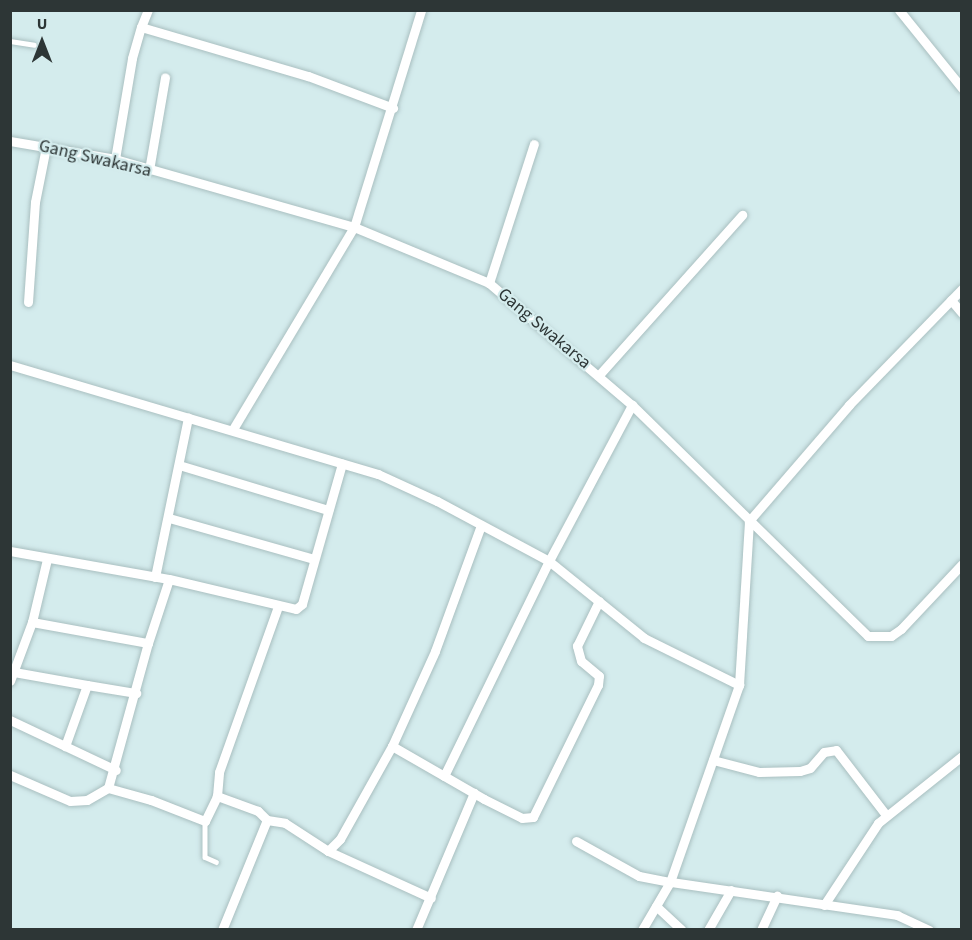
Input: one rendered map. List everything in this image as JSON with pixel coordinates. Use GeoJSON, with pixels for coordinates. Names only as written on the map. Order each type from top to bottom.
{"type":"FeatureCollection","features":[{"type":"Feature","properties":{"kind":"street"},"geometry":{"type":"LineString","coordinates":[[115,159],[132,58],[148,10]]}},
{"type":"Feature","properties":{"kind":"street"},"geometry":{"type":"LineString","coordinates":[[233,429],[354,226],[422,10]]}},
{"type":"Feature","properties":{"kind":"street"},"geometry":{"type":"LineString","coordinates":[[902,11],[962,87]]}},
{"type":"Feature","properties":{"kind":"street"},"geometry":{"type":"LineString","coordinates":[[141,27],[308,76],[393,108]]}},
{"type":"Feature","properties":{"kind":"street"},"geometry":{"type":"LineString","coordinates":[[149,170],[165,76]]}},
{"type":"Feature","properties":{"kind":"street","name":"Gang Swakarsa"},"geometry":{"type":"LineString","coordinates":[[10,141],[115,159],[354,226],[489,283],[632,405],[868,636],[891,636],[901,629],[962,564]]}},
{"type":"Feature","properties":{"kind":"street"},"geometry":{"type":"LineString","coordinates":[[489,283],[534,144]]}},
{"type":"Feature","properties":{"kind":"street"},"geometry":{"type":"LineString","coordinates":[[28,302],[35,202],[46,147]]}},
{"type":"Feature","properties":{"kind":"street"},"geometry":{"type":"LineString","coordinates":[[599,375],[742,216]]}},
{"type":"Feature","properties":{"kind":"street"},"geometry":{"type":"LineString","coordinates":[[642,930],[670,882],[739,685],[748,521],[849,405],[962,289]]}},
{"type":"Feature","properties":{"kind":"street"},"geometry":{"type":"LineString","coordinates":[[951,300],[962,313]]}},
{"type":"Feature","properties":{"kind":"street"},"geometry":{"type":"LineString","coordinates":[[10,365],[233,429],[378,474],[549,561],[644,638],[739,685]]}},
{"type":"Feature","properties":{"kind":"street"},"geometry":{"type":"LineString","coordinates":[[444,776],[549,561],[632,405]]}},
{"type":"Feature","properties":{"kind":"street"},"geometry":{"type":"LineString","coordinates":[[155,577],[188,417]]}},
{"type":"Feature","properties":{"kind":"street"},"geometry":{"type":"LineString","coordinates":[[10,551],[169,579],[278,606],[299,608],[342,464]]}},
{"type":"Feature","properties":{"kind":"street"},"geometry":{"type":"LineString","coordinates":[[179,465],[328,510]]}},
{"type":"Feature","properties":{"kind":"street"},"geometry":{"type":"LineString","coordinates":[[169,518],[314,559]]}},
{"type":"Feature","properties":{"kind":"street"},"geometry":{"type":"LineString","coordinates":[[328,851],[340,839],[392,746],[435,651],[481,525]]}},
{"type":"Feature","properties":{"kind":"street"},"geometry":{"type":"LineString","coordinates":[[47,559],[32,622],[12,676],[136,693]]}},
{"type":"Feature","properties":{"kind":"street"},"geometry":{"type":"LineString","coordinates":[[10,775],[70,801],[87,800],[108,788],[116,770],[116,757],[136,693],[148,643],[169,579]]}},
{"type":"Feature","properties":{"kind":"street"},"geometry":{"type":"LineString","coordinates":[[392,746],[522,818],[533,817],[598,685],[599,676],[581,662],[577,646],[599,601]]}},
{"type":"Feature","properties":{"kind":"street"},"geometry":{"type":"LineString","coordinates":[[108,788],[205,821],[217,796],[219,772],[278,606]]}},
{"type":"Feature","properties":{"kind":"street"},"geometry":{"type":"LineString","coordinates":[[32,622],[148,643]]}},
{"type":"Feature","properties":{"kind":"street"},"geometry":{"type":"LineString","coordinates":[[65,746],[87,685]]}},
{"type":"Feature","properties":{"kind":"street"},"geometry":{"type":"LineString","coordinates":[[10,720],[116,770]]}},
{"type":"Feature","properties":{"kind":"street"},"geometry":{"type":"LineString","coordinates":[[713,760],[759,772],[806,770],[824,752],[836,750],[886,814]]}},
{"type":"Feature","properties":{"kind":"street"},"geometry":{"type":"LineString","coordinates":[[824,905],[886,814],[962,756]]}},
{"type":"Feature","properties":{"kind":"street"},"geometry":{"type":"LineString","coordinates":[[416,930],[474,793]]}},
{"type":"Feature","properties":{"kind":"street"},"geometry":{"type":"LineString","coordinates":[[217,796],[258,811],[267,820],[285,823],[328,851],[431,898]]}},
{"type":"Feature","properties":{"kind":"street"},"geometry":{"type":"LineString","coordinates":[[222,930],[267,820]]}},
{"type":"Feature","properties":{"kind":"street"},"geometry":{"type":"LineString","coordinates":[[576,841],[639,876],[897,915],[929,930]]}},
{"type":"Feature","properties":{"kind":"street"},"geometry":{"type":"LineString","coordinates":[[708,930],[731,890]]}},
{"type":"Feature","properties":{"kind":"street"},"geometry":{"type":"LineString","coordinates":[[761,930],[777,896]]}},
{"type":"Feature","properties":{"kind":"street"},"geometry":{"type":"LineString","coordinates":[[656,906],[682,930]]}},
{"type":"Feature","properties":{"kind":"lane"},"geometry":{"type":"LineString","coordinates":[[10,41],[34,45]]}},
{"type":"Feature","properties":{"kind":"lane"},"geometry":{"type":"LineString","coordinates":[[205,821],[205,857],[216,862]]}}]}
